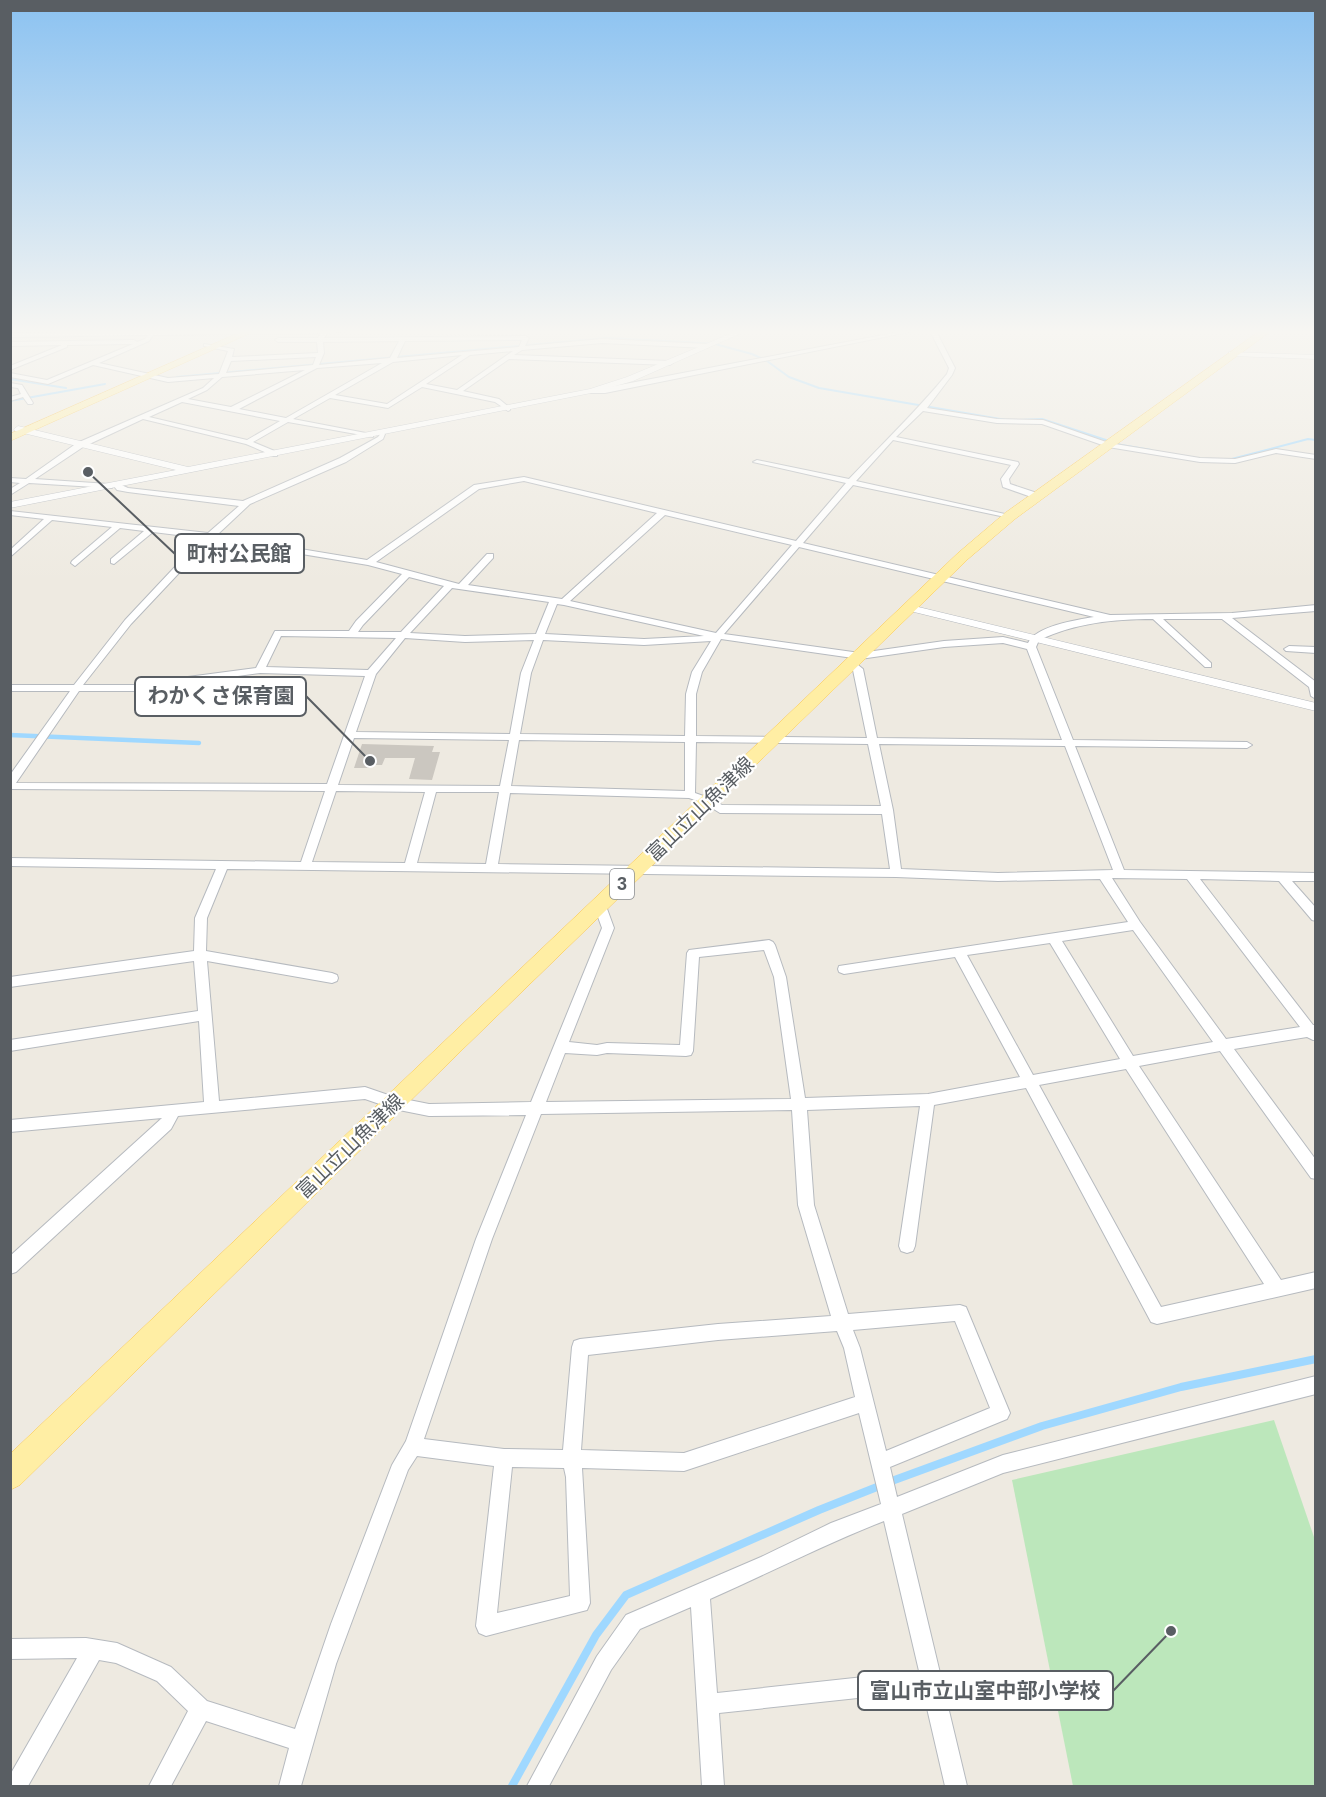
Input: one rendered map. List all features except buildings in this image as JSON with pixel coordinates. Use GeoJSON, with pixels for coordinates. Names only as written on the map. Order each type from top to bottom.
{"type":"FeatureCollection","features":[{"type":"Feature","properties":{"kind":"main road"},"geometry":{"type":"LineString","coordinates":[[10,438],[19,431],[55,415]]}},
{"type":"Feature","properties":{"kind":"main road","name":"富山立山魚津線"},"geometry":{"type":"LineString","coordinates":[[10,1475],[600,906],[637,869],[699,798],[771,740],[941,578],[1010,516],[1149,415]]}},
{"type":"Feature","properties":{"kind":"street"},"geometry":{"type":"LineString","coordinates":[[10,493],[80,445],[146,415]]}},
{"type":"Feature","properties":{"kind":"street"},"geometry":{"type":"LineString","coordinates":[[263,415],[371,436]]}},
{"type":"Feature","properties":{"kind":"street"},"geometry":{"type":"LineString","coordinates":[[248,442],[295,415]]}},
{"type":"Feature","properties":{"kind":"street"},"geometry":{"type":"LineString","coordinates":[[10,505],[478,415]]}},
{"type":"Feature","properties":{"kind":"street"},"geometry":{"type":"LineString","coordinates":[[699,798],[692,738],[691,694],[697,672],[718,636],[891,438],[917,415]]}},
{"type":"Feature","properties":{"kind":"street"},"geometry":{"type":"LineString","coordinates":[[958,415],[996,421],[1043,422],[1108,445],[1217,462],[1235,461],[1269,451],[1316,457]]}},
{"type":"Feature","properties":{"kind":"street"},"geometry":{"type":"LineString","coordinates":[[141,417],[248,442],[274,454]]}},
{"type":"Feature","properties":{"kind":"street"},"geometry":{"type":"LineString","coordinates":[[19,431],[190,470]]}},
{"type":"Feature","properties":{"kind":"street"},"geometry":{"type":"LineString","coordinates":[[10,784],[75,688],[128,622],[209,536],[245,504],[343,460],[381,438],[382,434]]}},
{"type":"Feature","properties":{"kind":"street"},"geometry":{"type":"LineString","coordinates":[[891,438],[1016,464],[1005,479],[1006,485],[1037,496]]}},
{"type":"Feature","properties":{"kind":"street"},"geometry":{"type":"LineString","coordinates":[[757,462],[1010,516]]}},
{"type":"Feature","properties":{"kind":"street"},"geometry":{"type":"LineString","coordinates":[[369,563],[477,487],[524,479],[1109,618]]}},
{"type":"Feature","properties":{"kind":"street"},"geometry":{"type":"LineString","coordinates":[[10,480],[113,486],[128,490],[245,504]]}},
{"type":"Feature","properties":{"kind":"street"},"geometry":{"type":"LineString","coordinates":[[564,602],[663,512]]}},
{"type":"Feature","properties":{"kind":"street"},"geometry":{"type":"LineString","coordinates":[[10,513],[209,536],[369,563],[450,585],[554,600],[718,636],[856,659],[944,644],[1003,640],[1033,642],[1066,626],[1109,618],[1224,616],[1316,608]]}},
{"type":"Feature","properties":{"kind":"street"},"geometry":{"type":"LineString","coordinates":[[10,555],[50,518]]}},
{"type":"Feature","properties":{"kind":"street"},"geometry":{"type":"LineString","coordinates":[[75,563],[118,526]]}},
{"type":"Feature","properties":{"kind":"street"},"geometry":{"type":"LineString","coordinates":[[114,561],[150,530]]}},
{"type":"Feature","properties":{"kind":"street"},"geometry":{"type":"LineString","coordinates":[[462,586],[490,556]]}},
{"type":"Feature","properties":{"kind":"street"},"geometry":{"type":"LineString","coordinates":[[352,634],[359,623],[407,574]]}},
{"type":"Feature","properties":{"kind":"street"},"geometry":{"type":"LineString","coordinates":[[305,866],[371,673],[450,585]]}},
{"type":"Feature","properties":{"kind":"street"},"geometry":{"type":"LineString","coordinates":[[491,868],[526,673],[554,600]]}},
{"type":"Feature","properties":{"kind":"street"},"geometry":{"type":"LineString","coordinates":[[910,608],[1033,642],[1316,707]]}},
{"type":"Feature","properties":{"kind":"street"},"geometry":{"type":"LineString","coordinates":[[1156,616],[1208,665]]}},
{"type":"Feature","properties":{"kind":"street"},"geometry":{"type":"LineString","coordinates":[[1224,616],[1315,690]]}},
{"type":"Feature","properties":{"kind":"street"},"geometry":{"type":"LineString","coordinates":[[260,670],[278,633],[403,635],[465,639],[541,637],[644,642],[699,640],[718,636]]}},
{"type":"Feature","properties":{"kind":"street"},"geometry":{"type":"LineString","coordinates":[[1033,642],[1068,743],[1120,874]]}},
{"type":"Feature","properties":{"kind":"street"},"geometry":{"type":"LineString","coordinates":[[1289,649],[1316,650]]}},
{"type":"Feature","properties":{"kind":"street"},"geometry":{"type":"LineString","coordinates":[[856,659],[887,810],[896,873]]}},
{"type":"Feature","properties":{"kind":"street"},"geometry":{"type":"LineString","coordinates":[[10,688],[146,688],[165,683],[260,670],[371,673]]}},
{"type":"Feature","properties":{"kind":"street"},"geometry":{"type":"LineString","coordinates":[[351,735],[1247,745]]}},
{"type":"Feature","properties":{"kind":"street"},"geometry":{"type":"LineString","coordinates":[[10,784],[506,789],[699,798],[720,809],[887,810]]}},
{"type":"Feature","properties":{"kind":"street"},"geometry":{"type":"LineString","coordinates":[[410,867],[431,789]]}},
{"type":"Feature","properties":{"kind":"street"},"geometry":{"type":"LineString","coordinates":[[10,862],[637,869],[998,876],[1120,874],[1192,877],[1316,877]]}},
{"type":"Feature","properties":{"kind":"street"},"geometry":{"type":"LineString","coordinates":[[213,1107],[200,956],[201,918],[223,865]]}},
{"type":"Feature","properties":{"kind":"street"},"geometry":{"type":"LineString","coordinates":[[1104,875],[1136,925],[1316,1173]]}},
{"type":"Feature","properties":{"kind":"street"},"geometry":{"type":"LineString","coordinates":[[1192,877],[1314,1033]]}},
{"type":"Feature","properties":{"kind":"street"},"geometry":{"type":"LineString","coordinates":[[1283,878],[1316,918]]}},
{"type":"Feature","properties":{"kind":"street"},"geometry":{"type":"LineString","coordinates":[[290,1786],[301,1741],[338,1634],[401,1465],[413,1446],[484,1239],[608,928],[600,906]]}},
{"type":"Feature","properties":{"kind":"street"},"geometry":{"type":"LineString","coordinates":[[844,969],[1136,925]]}},
{"type":"Feature","properties":{"kind":"street"},"geometry":{"type":"LineString","coordinates":[[1053,937],[1130,1064],[1277,1289]]}},
{"type":"Feature","properties":{"kind":"street"},"geometry":{"type":"LineString","coordinates":[[561,1047],[597,1050],[607,1048],[686,1051],[693,953],[769,945],[780,977],[799,1104],[806,1205],[842,1323],[852,1348],[956,1786]]}},
{"type":"Feature","properties":{"kind":"street"},"geometry":{"type":"LineString","coordinates":[[959,952],[1157,1316],[1316,1280]]}},
{"type":"Feature","properties":{"kind":"street"},"geometry":{"type":"LineString","coordinates":[[10,982],[200,956],[332,978]]}},
{"type":"Feature","properties":{"kind":"street"},"geometry":{"type":"LineString","coordinates":[[10,1046],[205,1015]]}},
{"type":"Feature","properties":{"kind":"street"},"geometry":{"type":"LineString","coordinates":[[10,1126],[365,1093],[394,1103],[429,1110],[928,1100],[1224,1045],[1314,1033]]}},
{"type":"Feature","properties":{"kind":"street"},"geometry":{"type":"LineString","coordinates":[[907,1246],[928,1100]]}},
{"type":"Feature","properties":{"kind":"street"},"geometry":{"type":"LineString","coordinates":[[10,1267],[166,1125],[174,1110]]}},
{"type":"Feature","properties":{"kind":"street"},"geometry":{"type":"LineString","coordinates":[[504,1458],[486,1626],[580,1604],[575,1476],[571,1459],[580,1347],[718,1332],[960,1313],[1001,1413],[881,1465]]}},
{"type":"Feature","properties":{"kind":"street"},"geometry":{"type":"LineString","coordinates":[[538,1786],[604,1663],[633,1622],[890,1504],[1003,1464],[1316,1385]]}},
{"type":"Feature","properties":{"kind":"street"},"geometry":{"type":"LineString","coordinates":[[413,1446],[504,1458],[684,1462],[865,1402]]}},
{"type":"Feature","properties":{"kind":"street"},"geometry":{"type":"LineString","coordinates":[[700,1592],[713,1786]]}},
{"type":"Feature","properties":{"kind":"street"},"geometry":{"type":"LineString","coordinates":[[10,1649],[94,1649],[117,1653],[164,1674],[201,1709],[301,1741]]}},
{"type":"Feature","properties":{"kind":"street"},"geometry":{"type":"LineString","coordinates":[[16,1786],[94,1649]]}},
{"type":"Feature","properties":{"kind":"street"},"geometry":{"type":"LineString","coordinates":[[707,1704],[931,1680]]}},
{"type":"Feature","properties":{"kind":"street"},"geometry":{"type":"LineString","coordinates":[[160,1786],[201,1709]]}},
{"type":"Feature","properties":{"kind":"green space"},"geometry":{"type":"Polygon","coordinates":[[[1274,1420],[1315,1540],[1315,1786],[1073,1786],[1012,1480],[1274,1420]]]}},
{"type":"Feature","properties":{"kind":"waterway"},"geometry":{"type":"LineString","coordinates":[[976,415],[1006,420]]}},
{"type":"Feature","properties":{"kind":"waterway"},"geometry":{"type":"LineString","coordinates":[[1020,420],[1042,419],[1121,445],[1151,450]]}},
{"type":"Feature","properties":{"kind":"waterway"},"geometry":{"type":"LineString","coordinates":[[1228,460],[1308,439],[1316,440]]}},
{"type":"Feature","properties":{"kind":"waterway"},"geometry":{"type":"LineString","coordinates":[[10,735],[199,743]]}},
{"type":"Feature","properties":{"kind":"waterway"},"geometry":{"type":"LineString","coordinates":[[889,1482],[1042,1426],[1181,1387],[1316,1359]]}},
{"type":"Feature","properties":{"kind":"waterway"},"geometry":{"type":"LineString","coordinates":[[512,1786],[596,1635],[626,1595],[819,1510],[882,1485]]}},
{"type":"Feature","properties":{"kind":"place","name":"町村公民館"},"geometry":{"type":"Point","coordinates":[88,472]}},
{"type":"Feature","properties":{"kind":"place","name":"わかくさ保育園"},"geometry":{"type":"Point","coordinates":[370,761]}},
{"type":"Feature","properties":{"kind":"place","name":"富山市立山室中部小学校"},"geometry":{"type":"Point","coordinates":[1171,1631]}}]}
